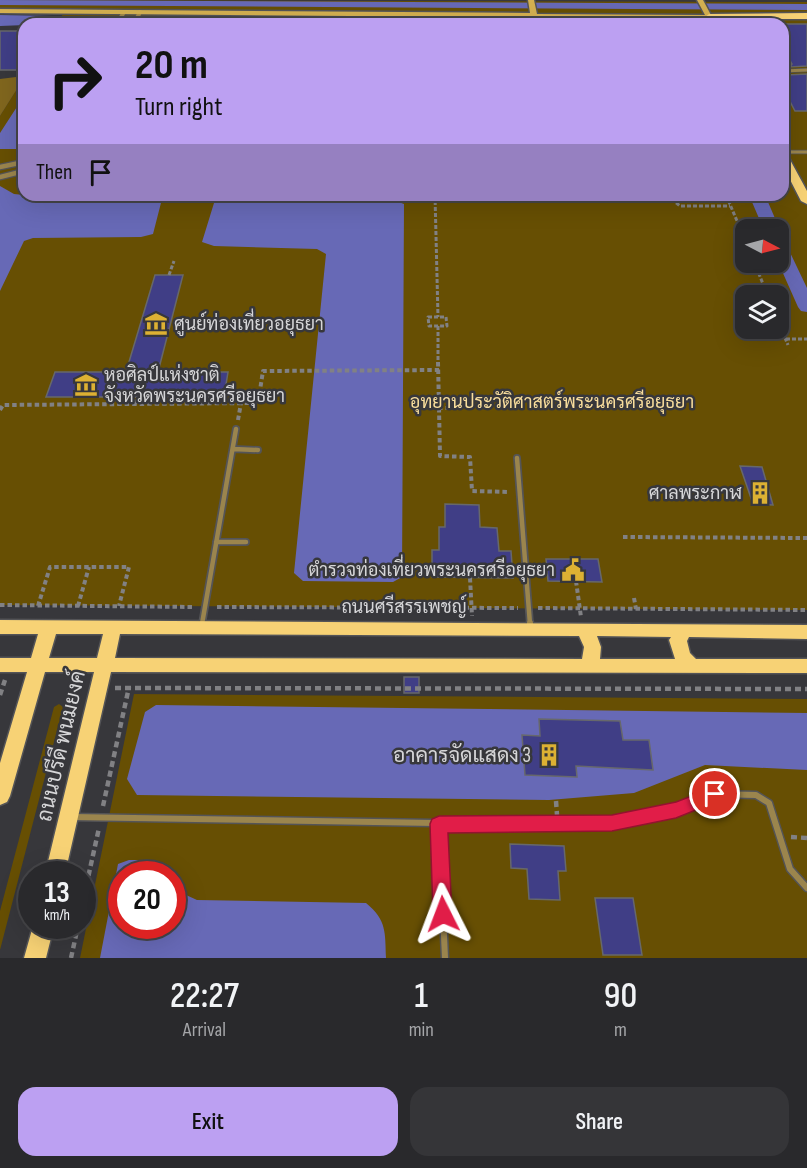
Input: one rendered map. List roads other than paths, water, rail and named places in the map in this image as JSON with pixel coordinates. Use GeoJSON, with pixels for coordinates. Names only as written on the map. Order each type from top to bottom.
{"type":"FeatureCollection","features":[{"type":"Feature","properties":{"kind":"main road"},"geometry":{"type":"LineString","coordinates":[[709,18],[804,16]]}},
{"type":"Feature","properties":{"kind":"main road"},"geometry":{"type":"LineString","coordinates":[[789,166],[807,201]]}},
{"type":"Feature","properties":{"kind":"main road","name":"ถนนศรีสรรเพชญ์"},"geometry":{"type":"LineString","coordinates":[[0,627],[530,628],[807,632]]}},
{"type":"Feature","properties":{"kind":"main road"},"geometry":{"type":"LineString","coordinates":[[0,796],[49,627]]}},
{"type":"Feature","properties":{"kind":"main road","name":"ถนนปรีดี พนมยงค์"},"geometry":{"type":"LineString","coordinates":[[58,861],[113,627]]}},
{"type":"Feature","properties":{"kind":"main road"},"geometry":{"type":"LineString","coordinates":[[584,629],[592,639],[594,655],[588,666]]}},
{"type":"Feature","properties":{"kind":"main road"},"geometry":{"type":"LineString","coordinates":[[685,630],[678,640],[682,656],[692,666]]}},
{"type":"Feature","properties":{"kind":"main road"},"geometry":{"type":"LineString","coordinates":[[0,665],[807,666]]}},
{"type":"Feature","properties":{"kind":"main road"},"geometry":{"type":"LineString","coordinates":[[36,958],[40,939]]}},
{"type":"Feature","properties":{"kind":"street"},"geometry":{"type":"LineString","coordinates":[[531,0],[534,14]]}},
{"type":"Feature","properties":{"kind":"street"},"geometry":{"type":"LineString","coordinates":[[0,11],[534,14],[709,18],[701,0]]}},
{"type":"Feature","properties":{"kind":"street"},"geometry":{"type":"LineString","coordinates":[[120,18],[124,12]]}},
{"type":"Feature","properties":{"kind":"street"},"geometry":{"type":"LineString","coordinates":[[137,18],[140,12]]}},
{"type":"Feature","properties":{"kind":"street"},"geometry":{"type":"LineString","coordinates":[[0,167],[18,163]]}},
{"type":"Feature","properties":{"kind":"street"},"geometry":{"type":"LineString","coordinates":[[0,177],[18,172]]}},
{"type":"Feature","properties":{"kind":"lane"},"geometry":{"type":"LineString","coordinates":[[789,71],[807,70]]}},
{"type":"Feature","properties":{"kind":"lane"},"geometry":{"type":"LineString","coordinates":[[789,154],[807,152]]}},
{"type":"Feature","properties":{"kind":"lane"},"geometry":{"type":"LineString","coordinates":[[202,628],[236,429]]}},
{"type":"Feature","properties":{"kind":"lane"},"geometry":{"type":"LineString","coordinates":[[233,449],[258,450]]}},
{"type":"Feature","properties":{"kind":"lane"},"geometry":{"type":"LineString","coordinates":[[517,458],[530,628]]}},
{"type":"Feature","properties":{"kind":"lane"},"geometry":{"type":"LineString","coordinates":[[216,542],[246,542]]}},
{"type":"Feature","properties":{"kind":"lane"},"geometry":{"type":"LineString","coordinates":[[68,817],[439,824],[612,823],[676,810],[715,794],[756,795],[769,803],[790,869],[807,888]]}},
{"type":"Feature","properties":{"kind":"lane"},"geometry":{"type":"LineString","coordinates":[[439,824],[444,958]]}},
{"type":"Feature","properties":{"kind":"waterway"},"geometry":{"type":"LineString","coordinates":[[0,2],[807,7]]}},
{"type":"Feature","properties":{"kind":"waterway"},"geometry":{"type":"LineString","coordinates":[[760,201],[767,219]]}},
{"type":"Feature","properties":{"kind":"waterway"},"geometry":{"type":"LineString","coordinates":[[789,268],[807,307]]}},
{"type":"Feature","properties":{"kind":"place","name":"ศูนย์ท่องเที่ยวอยุธยา"},"geometry":{"type":"Point","coordinates":[156,324]}},
{"type":"Feature","properties":{"kind":"place","name":"หอศิลป์แห่งชาติ จังหวัดพระนครศรีอยุธยา"},"geometry":{"type":"Point","coordinates":[86,385]}},
{"type":"Feature","properties":{"kind":"place","name":"ศาลพระกาฬ"},"geometry":{"type":"Point","coordinates":[760,493]}},
{"type":"Feature","properties":{"kind":"place","name":"ตำรวจท่องเที่ยวพระนครศรีอยุธยา"},"geometry":{"type":"Point","coordinates":[573,570]}},
{"type":"Feature","properties":{"kind":"place","name":"อาคารจัดแสดง 3"},"geometry":{"type":"Point","coordinates":[549,755]}},
{"type":"Feature","properties":{"kind":"park label","name":"อุทยานประวัติศาสตร์พระนครศรีอยุธยา"},"geometry":{"type":"Point","coordinates":[552,402]}}]}
